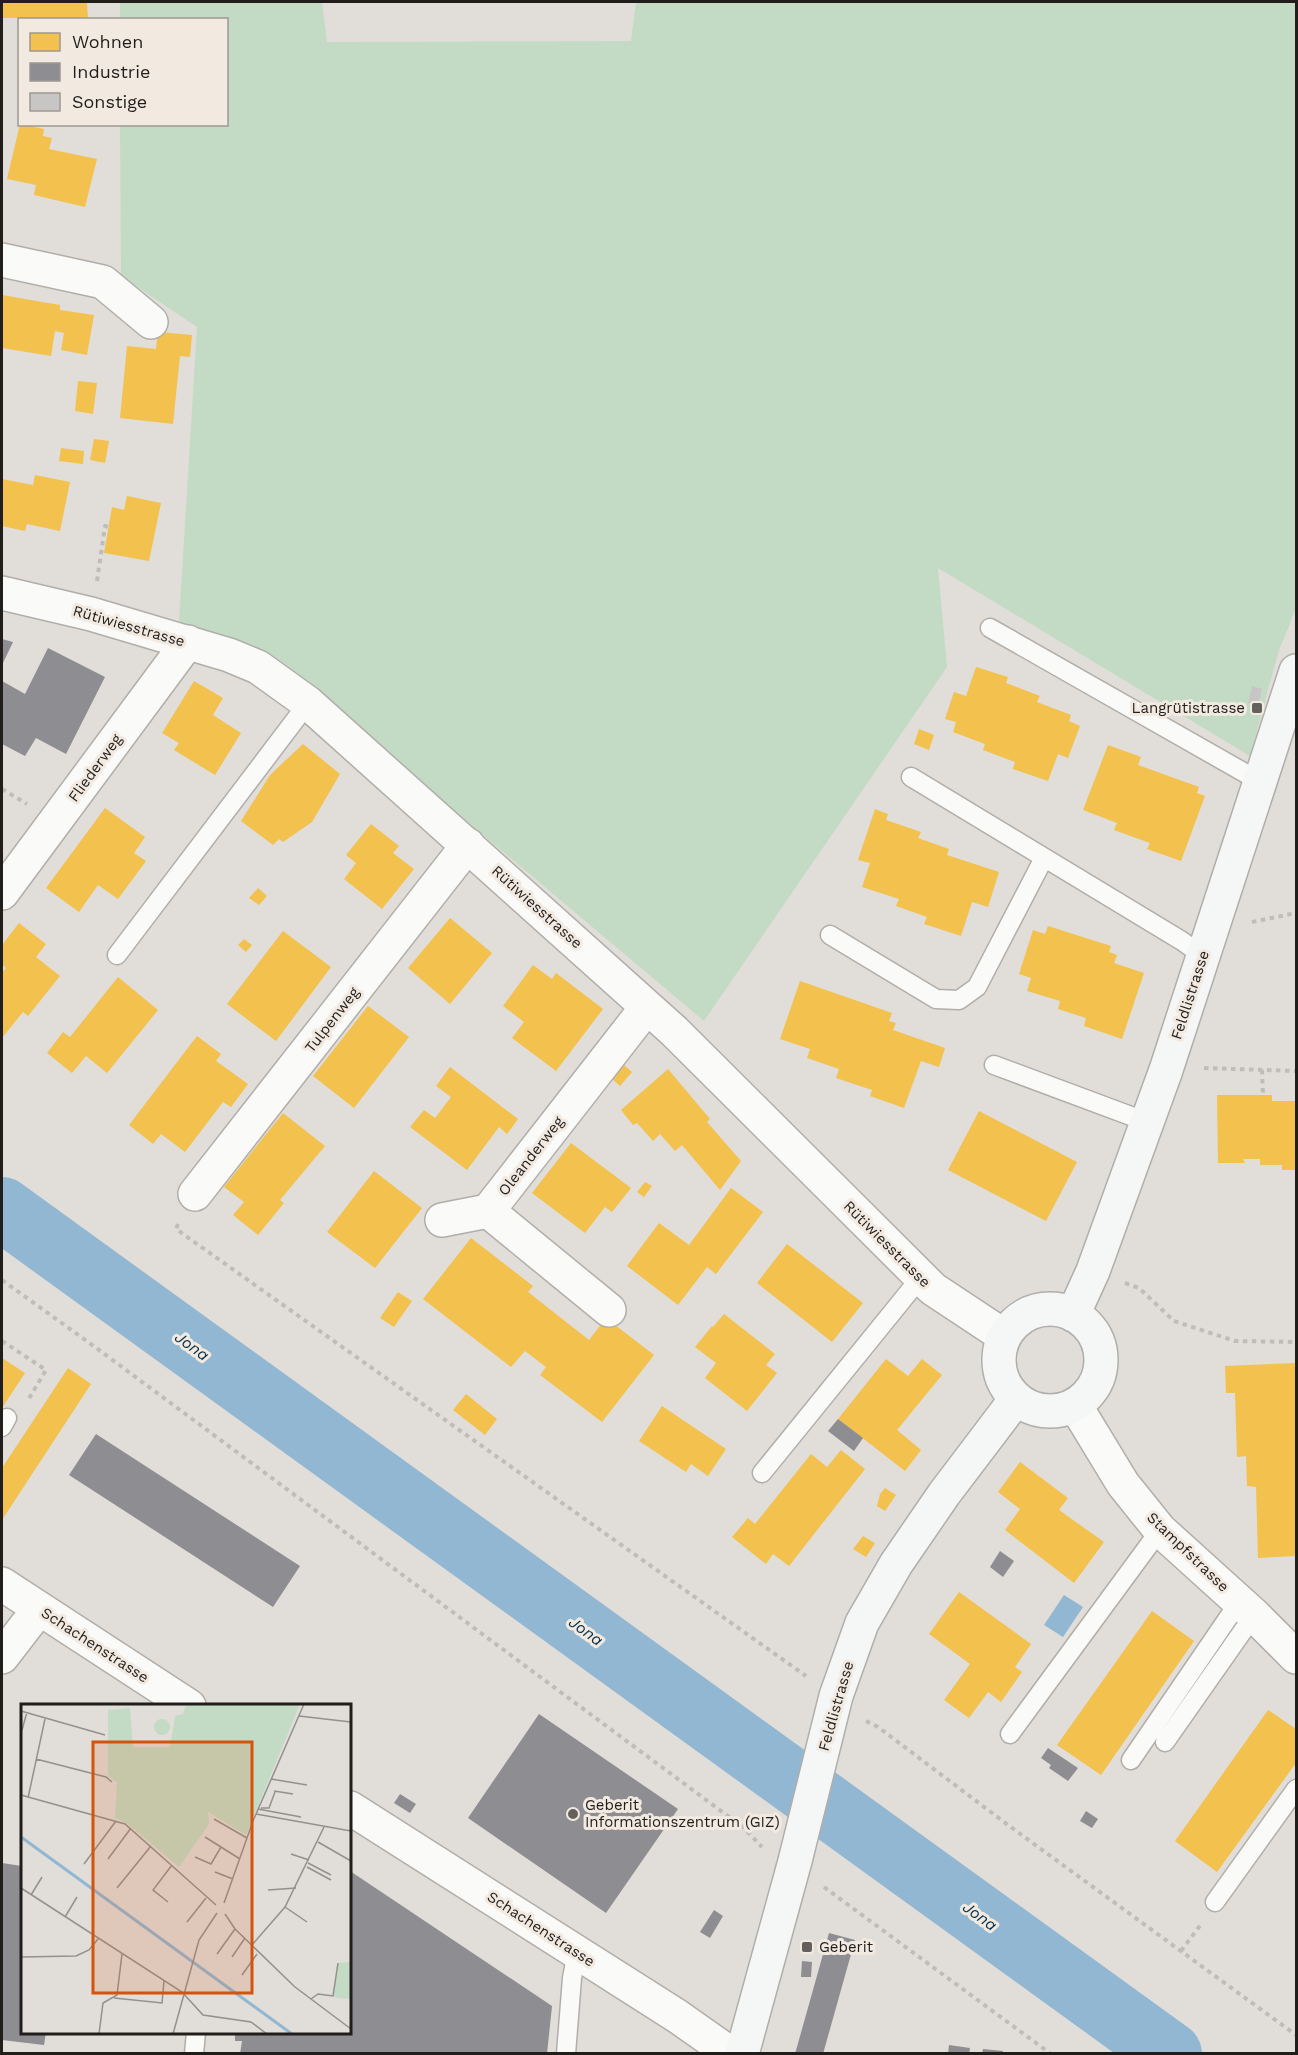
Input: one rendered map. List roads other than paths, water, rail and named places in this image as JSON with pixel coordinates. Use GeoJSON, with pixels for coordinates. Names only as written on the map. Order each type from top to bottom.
{"type":"FeatureCollection","features":[{"type":"Feature","properties":{"kind":"street"},"geometry":{"type":"LineString","coordinates":[[2,260],[103,282],[151,322]]}},
{"type":"Feature","properties":{"kind":"street","name":"Rütiwiesstrasse"},"geometry":{"type":"LineString","coordinates":[[2,593],[91,614],[188,642],[258,667],[308,703],[674,1031],[933,1289],[1004,1336]]}},
{"type":"Feature","properties":{"kind":"street","name":"Fliederweg"},"geometry":{"type":"LineString","coordinates":[[2,893],[188,642]]}},
{"type":"Feature","properties":{"kind":"street","name":"Feldlistrasse"},"geometry":{"type":"LineString","coordinates":[[1073,1314],[1093,1271],[1166,1070],[1296,671]]}},
{"type":"Feature","properties":{"kind":"street","name":"Tulpenweg"},"geometry":{"type":"LineString","coordinates":[[195,1194],[468,845]]}},
{"type":"Feature","properties":{"kind":"street","name":"Oleanderweg"},"geometry":{"type":"LineString","coordinates":[[609,1310],[488,1210],[647,1007]]}},
{"type":"Feature","properties":{"kind":"street"},"geometry":{"type":"LineString","coordinates":[[442,1220],[488,1210]]}},
{"type":"Feature","properties":{"kind":"street"},"geometry":{"type":"LineString","coordinates":[[1043,1309],[1073,1314],[1088,1325],[1097,1341],[1101,1359],[1098,1377],[1089,1393],[1075,1405],[1060,1410],[1044,1411],[1029,1407],[1016,1399],[1005,1385],[999,1369],[999,1352],[1004,1336],[1014,1323],[1027,1314],[1043,1309]]}},
{"type":"Feature","properties":{"kind":"street","name":"Feldlistrasse"},"geometry":{"type":"LineString","coordinates":[[742,2054],[801,1836],[847,1714],[862,1623],[896,1564],[944,1494],[1016,1399]]}},
{"type":"Feature","properties":{"kind":"street","name":"Stampfstrasse"},"geometry":{"type":"LineString","coordinates":[[1075,1405],[1123,1484],[1160,1530],[1247,1608],[1296,1657]]}},
{"type":"Feature","properties":{"kind":"street","name":"Schachenstrasse"},"geometry":{"type":"LineString","coordinates":[[2,1584],[186,1704]]}},
{"type":"Feature","properties":{"kind":"street"},"geometry":{"type":"LineString","coordinates":[[2,1657],[39,1609]]}},
{"type":"Feature","properties":{"kind":"street","name":"Schachenstrasse"},"geometry":{"type":"LineString","coordinates":[[351,1809],[577,1952],[731,2054]]}},
{"type":"Feature","properties":{"kind":"lane"},"geometry":{"type":"LineString","coordinates":[[990,628],[1259,781]]}},
{"type":"Feature","properties":{"kind":"lane"},"geometry":{"type":"LineString","coordinates":[[117,955],[308,703]]}},
{"type":"Feature","properties":{"kind":"lane"},"geometry":{"type":"LineString","coordinates":[[911,777],[1203,956]]}},
{"type":"Feature","properties":{"kind":"lane"},"geometry":{"type":"LineString","coordinates":[[830,935],[936,999],[959,1000],[977,987],[1044,858]]}},
{"type":"Feature","properties":{"kind":"lane"},"geometry":{"type":"LineString","coordinates":[[994,1065],[1147,1122]]}},
{"type":"Feature","properties":{"kind":"lane"},"geometry":{"type":"LineString","coordinates":[[762,1473],[921,1277]]}},
{"type":"Feature","properties":{"kind":"lane"},"geometry":{"type":"LineString","coordinates":[[1010,1734],[1160,1530]]}},
{"type":"Feature","properties":{"kind":"lane"},"geometry":{"type":"LineString","coordinates":[[1165,1742],[1247,1608]]}},
{"type":"Feature","properties":{"kind":"lane"},"geometry":{"type":"LineString","coordinates":[[1131,1760],[1247,1608]]}},
{"type":"Feature","properties":{"kind":"lane"},"geometry":{"type":"LineString","coordinates":[[1215,1902],[1296,1789]]}},
{"type":"Feature","properties":{"kind":"lane"},"geometry":{"type":"LineString","coordinates":[[566,2054],[572,1978],[577,1952]]}},
{"type":"Feature","properties":{"kind":"lane"},"geometry":{"type":"LineString","coordinates":[[194,2054],[196,2034]]}},
{"type":"Feature","properties":{"kind":"water"},"geometry":{"type":"Polygon","coordinates":[[[1064,1595],[1083,1607],[1063,1637],[1044,1625],[1064,1595]]]}},
{"type":"Feature","properties":{"kind":"waterway","name":"Jona"},"geometry":{"type":"LineString","coordinates":[[2,1209],[1170,2054]]}},
{"type":"Feature","properties":{"kind":"place","name":"Langrütistrasse"},"geometry":{"type":"Point","coordinates":[1257,708]}},
{"type":"Feature","properties":{"kind":"place","name":"Geberit Informationszentrum (GIZ)"},"geometry":{"type":"Point","coordinates":[573,1814]}},
{"type":"Feature","properties":{"kind":"place","name":"Geberit"},"geometry":{"type":"Point","coordinates":[807,1947]}}]}
